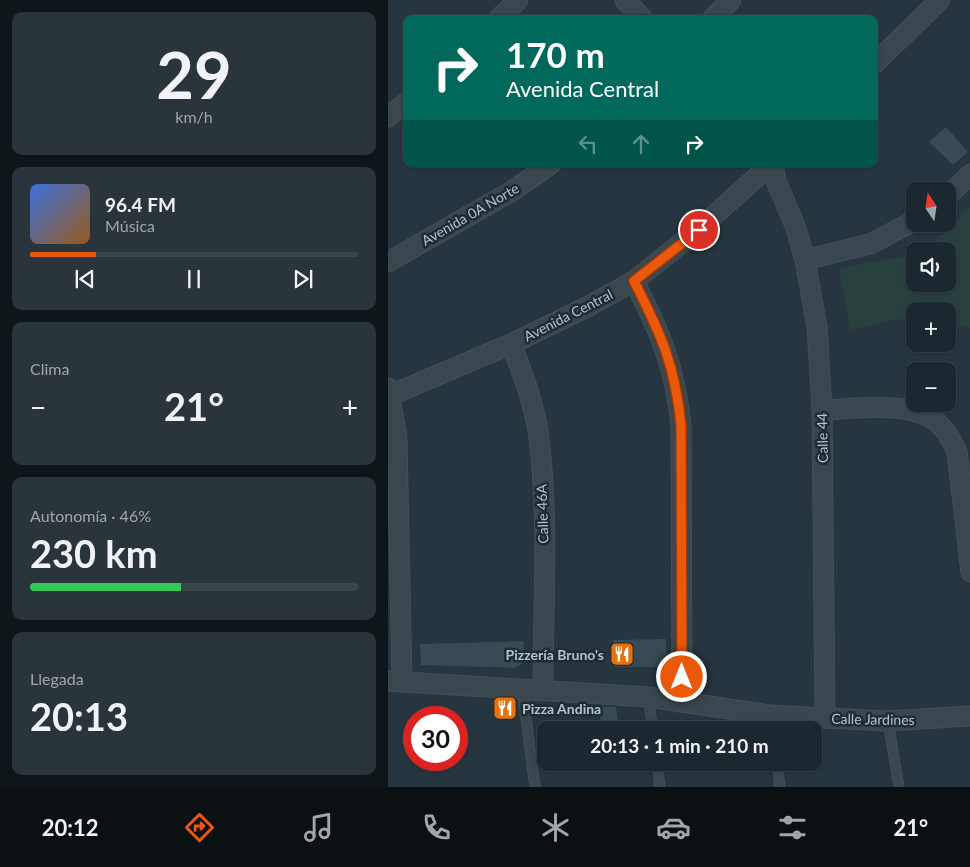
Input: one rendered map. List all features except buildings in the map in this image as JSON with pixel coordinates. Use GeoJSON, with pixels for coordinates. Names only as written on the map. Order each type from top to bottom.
{"type":"FeatureCollection","features":[{"type":"Feature","properties":{"kind":"street"},"geometry":{"type":"LineString","coordinates":[[502,15],[518,0]]}},
{"type":"Feature","properties":{"kind":"street"},"geometry":{"type":"LineString","coordinates":[[625,0],[639,15]]}},
{"type":"Feature","properties":{"kind":"street"},"geometry":{"type":"LineString","coordinates":[[716,15],[731,0]]}},
{"type":"Feature","properties":{"kind":"street"},"geometry":{"type":"LineString","coordinates":[[878,60],[940,0]]}},
{"type":"Feature","properties":{"kind":"street"},"geometry":{"type":"LineString","coordinates":[[388,117],[403,105]]}},
{"type":"Feature","properties":{"kind":"street","name":"Avenida 0A Norte"},"geometry":{"type":"LineString","coordinates":[[388,262],[512,191],[547,167]]}},
{"type":"Feature","properties":{"kind":"street","name":"Avenida Central"},"geometry":{"type":"LineString","coordinates":[[389,391],[511,344],[587,307],[634,281],[699,230],[769,167]]}},
{"type":"Feature","properties":{"kind":"street","name":"Calle 44"},"geometry":{"type":"LineString","coordinates":[[773,167],[776,180],[796,228],[805,260],[817,327],[822,410],[825,718]]}},
{"type":"Feature","properties":{"kind":"street"},"geometry":{"type":"LineString","coordinates":[[956,187],[970,174]]}},
{"type":"Feature","properties":{"kind":"street"},"geometry":{"type":"LineString","coordinates":[[805,260],[870,244],[906,225]]}},
{"type":"Feature","properties":{"kind":"street"},"geometry":{"type":"LineString","coordinates":[[634,281],[658,329],[677,388],[681,425],[682,702]]}},
{"type":"Feature","properties":{"kind":"street","name":"Calle 46A"},"geometry":{"type":"LineString","coordinates":[[511,344],[533,406],[539,438],[544,513],[543,689]]}},
{"type":"Feature","properties":{"kind":"street"},"geometry":{"type":"LineString","coordinates":[[389,391],[397,436],[393,484],[395,682]]}},
{"type":"Feature","properties":{"kind":"street"},"geometry":{"type":"LineString","coordinates":[[822,410],[902,408],[926,415],[938,423],[950,437],[957,452],[970,572]]}},
{"type":"Feature","properties":{"kind":"street","name":"Calle Jardines"},"geometry":{"type":"LineString","coordinates":[[395,682],[543,689],[648,697],[682,702],[767,721]]}},
{"type":"Feature","properties":{"kind":"street","name":"Calle Jardines"},"geometry":{"type":"LineString","coordinates":[[784,721],[825,718],[888,721],[970,716]]}},
{"type":"Feature","properties":{"kind":"lane"},"geometry":{"type":"LineString","coordinates":[[522,688],[535,787]]}},
{"type":"Feature","properties":{"kind":"lane"},"geometry":{"type":"LineString","coordinates":[[648,697],[652,721]]}},
{"type":"Feature","properties":{"kind":"lane"},"geometry":{"type":"LineString","coordinates":[[888,721],[899,787]]}},
{"type":"Feature","properties":{"kind":"lane"},"geometry":{"type":"LineString","coordinates":[[658,771],[660,787]]}},
{"type":"Feature","properties":{"kind":"lane"},"geometry":{"type":"LineString","coordinates":[[778,771],[780,787]]}},
{"type":"Feature","properties":{"kind":"green space"},"geometry":{"type":"Polygon","coordinates":[[[970,207],[970,328],[956,326],[956,302],[906,302],[906,320],[899,319],[850,330],[839,268],[906,256],[906,292],[956,292],[956,242],[933,242],[944,232],[956,232],[956,220],[970,207]]]}},
{"type":"Feature","properties":{"kind":"place","name":"Pizzería Bruno's"},"geometry":{"type":"Point","coordinates":[622,654]}},
{"type":"Feature","properties":{"kind":"place","name":"Pizza Andina"},"geometry":{"type":"Point","coordinates":[505,708]}},
{"type":"Feature","properties":{"kind":"route"},"geometry":{"type":"LineString","coordinates":[[682,677],[681,425],[677,388],[668,353],[634,281],[699,230]]}}]}
